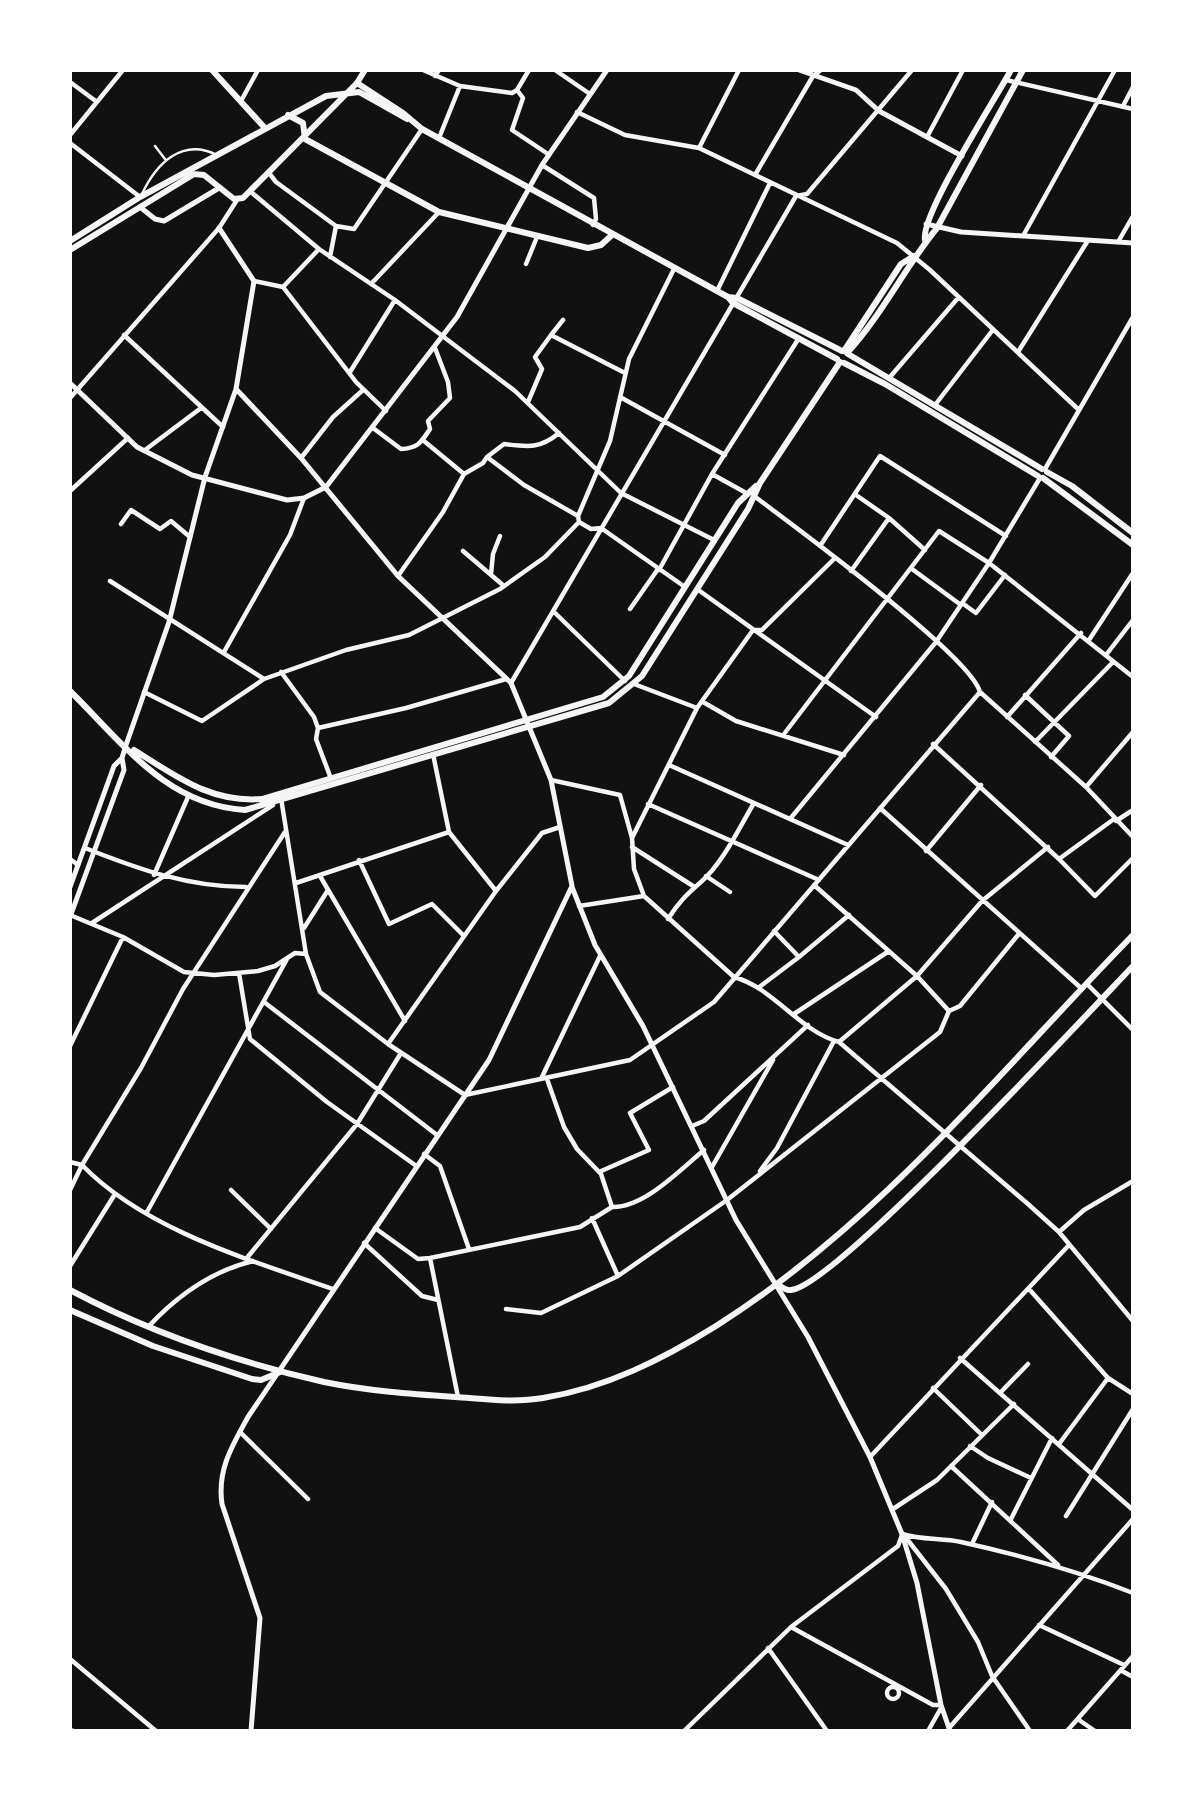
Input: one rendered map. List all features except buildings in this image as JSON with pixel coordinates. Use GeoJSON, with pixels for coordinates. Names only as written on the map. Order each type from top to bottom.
{"type":"FeatureCollection","features":[{"type":"Feature","properties":{"kind":"main road"},"geometry":{"type":"LineString","coordinates":[[212,70],[264,127]]}},
{"type":"Feature","properties":{"kind":"main road"},"geometry":{"type":"LineString","coordinates":[[70,250],[190,176],[200,174],[208,178],[237,200],[251,192],[352,90],[365,70]]}},
{"type":"Feature","properties":{"kind":"main road"},"geometry":{"type":"LineString","coordinates":[[925,240],[926,224],[1011,70]]}},
{"type":"Feature","properties":{"kind":"main road"},"geometry":{"type":"LineString","coordinates":[[70,691],[147,768],[188,797],[230,809],[245,810],[273,805],[281,797],[330,776],[530,729],[609,703],[634,684],[697,589],[751,495],[845,352],[903,278],[925,240],[937,228],[1023,70]]}},
{"type":"Feature","properties":{"kind":"main road"},"geometry":{"type":"LineString","coordinates":[[357,83],[422,129],[530,190],[733,299],[1042,474],[1072,486],[1133,533]]}},
{"type":"Feature","properties":{"kind":"main road"},"geometry":{"type":"LineString","coordinates":[[70,241],[140,197],[264,127],[326,96],[352,90],[408,120]]}},
{"type":"Feature","properties":{"kind":"main road"},"geometry":{"type":"LineString","coordinates":[[287,115],[293,115],[303,123],[305,139]]}},
{"type":"Feature","properties":{"kind":"main road"},"geometry":{"type":"LineString","coordinates":[[305,139],[439,212],[504,230],[588,248],[601,244],[612,236]]}},
{"type":"Feature","properties":{"kind":"main road"},"geometry":{"type":"LineString","coordinates":[[208,178],[206,169],[209,159]]}},
{"type":"Feature","properties":{"kind":"main road"},"geometry":{"type":"LineString","coordinates":[[733,299],[845,352],[890,377],[1042,474],[1133,545]]}},
{"type":"Feature","properties":{"kind":"main road"},"geometry":{"type":"LineString","coordinates":[[840,361],[848,360],[845,352]]}},
{"type":"Feature","properties":{"kind":"main road"},"geometry":{"type":"LineString","coordinates":[[126,745],[179,781],[201,791],[243,800],[281,797],[603,697],[625,681],[738,503],[751,495]]}},
{"type":"Feature","properties":{"kind":"main road"},"geometry":{"type":"LineString","coordinates":[[70,1290],[149,1326],[280,1372],[358,1389],[522,1401],[596,1385],[635,1371],[689,1343],[776,1284],[865,1214],[1133,935]]}},
{"type":"Feature","properties":{"kind":"main road"},"geometry":{"type":"LineString","coordinates":[[776,1284],[792,1291],[828,1268],[878,1226],[1133,967]]}},
{"type":"Feature","properties":{"kind":"main road"},"geometry":{"type":"LineString","coordinates":[[70,1310],[153,1346],[252,1379],[261,1380],[280,1372]]}},
{"type":"Feature","properties":{"kind":"street"},"geometry":{"type":"LineString","coordinates":[[70,135],[124,70]]}},
{"type":"Feature","properties":{"kind":"street"},"geometry":{"type":"LineString","coordinates":[[241,101],[258,70]]}},
{"type":"Feature","properties":{"kind":"street"},"geometry":{"type":"LineString","coordinates":[[423,70],[460,86],[512,93],[517,90],[529,70]]}},
{"type":"Feature","properties":{"kind":"street"},"geometry":{"type":"LineString","coordinates":[[435,76],[439,70]]}},
{"type":"Feature","properties":{"kind":"street"},"geometry":{"type":"LineString","coordinates":[[555,70],[590,94]]}},
{"type":"Feature","properties":{"kind":"street"},"geometry":{"type":"LineString","coordinates":[[70,383],[128,438],[192,475],[287,500],[304,498],[326,487],[443,338],[504,230],[530,190],[548,154],[607,70]]}},
{"type":"Feature","properties":{"kind":"street"},"geometry":{"type":"LineString","coordinates":[[699,148],[739,70]]}},
{"type":"Feature","properties":{"kind":"street"},"geometry":{"type":"LineString","coordinates":[[799,70],[856,90],[879,111],[962,156]]}},
{"type":"Feature","properties":{"kind":"street"},"geometry":{"type":"LineString","coordinates":[[755,175],[813,75],[821,70]]}},
{"type":"Feature","properties":{"kind":"street"},"geometry":{"type":"LineString","coordinates":[[318,728],[508,681],[553,611],[733,299],[796,196],[807,194],[912,70]]}},
{"type":"Feature","properties":{"kind":"street"},"geometry":{"type":"LineString","coordinates":[[927,137],[946,96],[963,70]]}},
{"type":"Feature","properties":{"kind":"street"},"geometry":{"type":"LineString","coordinates":[[1023,236],[1115,70]]}},
{"type":"Feature","properties":{"kind":"street"},"geometry":{"type":"LineString","coordinates":[[1006,80],[1040,91],[1133,109]]}},
{"type":"Feature","properties":{"kind":"street"},"geometry":{"type":"LineString","coordinates":[[70,82],[97,102]]}},
{"type":"Feature","properties":{"kind":"street"},"geometry":{"type":"LineString","coordinates":[[439,138],[460,86]]}},
{"type":"Feature","properties":{"kind":"street"},"geometry":{"type":"LineString","coordinates":[[1122,106],[1133,87]]}},
{"type":"Feature","properties":{"kind":"street"},"geometry":{"type":"LineString","coordinates":[[517,90],[523,98],[512,130],[548,154]]}},
{"type":"Feature","properties":{"kind":"street"},"geometry":{"type":"LineString","coordinates":[[577,113],[625,135],[699,148],[890,239],[914,256],[1079,410]]}},
{"type":"Feature","properties":{"kind":"street"},"geometry":{"type":"LineString","coordinates":[[268,173],[276,182],[336,226],[354,229],[422,129]]}},
{"type":"Feature","properties":{"kind":"street"},"geometry":{"type":"LineString","coordinates":[[70,143],[140,197],[165,159],[178,151],[193,149],[217,155]]}},
{"type":"Feature","properties":{"kind":"street"},"geometry":{"type":"LineString","coordinates":[[155,146],[165,159]]}},
{"type":"Feature","properties":{"kind":"street"},"geometry":{"type":"LineString","coordinates":[[542,166],[594,198],[596,219],[593,225]]}},
{"type":"Feature","properties":{"kind":"street"},"geometry":{"type":"LineString","coordinates":[[718,291],[770,183]]}},
{"type":"Feature","properties":{"kind":"street"},"geometry":{"type":"LineString","coordinates":[[140,207],[155,219],[164,221],[219,188]]}},
{"type":"Feature","properties":{"kind":"street"},"geometry":{"type":"LineString","coordinates":[[251,192],[319,250],[395,300],[528,402],[621,493],[714,540]]}},
{"type":"Feature","properties":{"kind":"street"},"geometry":{"type":"LineString","coordinates":[[70,398],[219,228],[237,200]]}},
{"type":"Feature","properties":{"kind":"street"},"geometry":{"type":"LineString","coordinates":[[371,284],[439,212]]}},
{"type":"Feature","properties":{"kind":"street"},"geometry":{"type":"LineString","coordinates":[[1118,242],[1133,216]]}},
{"type":"Feature","properties":{"kind":"street"},"geometry":{"type":"LineString","coordinates":[[926,224],[937,228],[1087,242],[1133,243]]}},
{"type":"Feature","properties":{"kind":"street"},"geometry":{"type":"LineString","coordinates":[[330,257],[336,226]]}},
{"type":"Feature","properties":{"kind":"street"},"geometry":{"type":"LineString","coordinates":[[219,228],[254,281],[236,388],[205,477],[169,622],[122,758],[124,770],[70,916],[123,937],[184,972],[239,973],[267,968],[295,953],[306,954]]}},
{"type":"Feature","properties":{"kind":"street"},"geometry":{"type":"LineString","coordinates":[[526,264],[537,237]]}},
{"type":"Feature","properties":{"kind":"street"},"geometry":{"type":"LineString","coordinates":[[1018,352],[1087,242]]}},
{"type":"Feature","properties":{"kind":"street"},"geometry":{"type":"LineString","coordinates":[[283,287],[319,250]]}},
{"type":"Feature","properties":{"kind":"street"},"geometry":{"type":"LineString","coordinates":[[143,691],[202,721],[264,678],[346,650],[408,635],[504,586],[545,557],[579,519],[610,441],[629,359],[674,269]]}},
{"type":"Feature","properties":{"kind":"street"},"geometry":{"type":"LineString","coordinates":[[254,281],[283,287],[363,390],[386,411]]}},
{"type":"Feature","properties":{"kind":"street"},"geometry":{"type":"LineString","coordinates":[[890,377],[958,298]]}},
{"type":"Feature","properties":{"kind":"street"},"geometry":{"type":"LineString","coordinates":[[349,372],[395,300]]}},
{"type":"Feature","properties":{"kind":"street"},"geometry":{"type":"LineString","coordinates":[[790,819],[936,642],[962,604],[1006,536],[1131,325],[1133,317]]}},
{"type":"Feature","properties":{"kind":"street"},"geometry":{"type":"LineString","coordinates":[[528,402],[542,369],[535,357],[564,320]]}},
{"type":"Feature","properties":{"kind":"street"},"geometry":{"type":"LineString","coordinates":[[935,405],[992,330]]}},
{"type":"Feature","properties":{"kind":"street"},"geometry":{"type":"LineString","coordinates":[[124,335],[223,427]]}},
{"type":"Feature","properties":{"kind":"street"},"geometry":{"type":"LineString","coordinates":[[551,335],[625,373]]}},
{"type":"Feature","properties":{"kind":"street"},"geometry":{"type":"LineString","coordinates":[[631,609],[658,570],[712,474],[799,338]]}},
{"type":"Feature","properties":{"kind":"street"},"geometry":{"type":"LineString","coordinates":[[373,428],[401,449],[417,447],[424,441],[430,429],[428,421],[450,398],[448,382],[435,348]]}},
{"type":"Feature","properties":{"kind":"street"},"geometry":{"type":"LineString","coordinates":[[236,388],[326,487],[398,576],[508,681],[551,780],[572,886],[600,956],[653,1046],[727,1200],[870,1457],[893,1509],[917,1583],[941,1707],[949,1730]]}},
{"type":"Feature","properties":{"kind":"street"},"geometry":{"type":"LineString","coordinates":[[301,458],[333,417],[363,390]]}},
{"type":"Feature","properties":{"kind":"street"},"geometry":{"type":"LineString","coordinates":[[620,397],[725,455]]}},
{"type":"Feature","properties":{"kind":"street"},"geometry":{"type":"LineString","coordinates":[[145,450],[201,408]]}},
{"type":"Feature","properties":{"kind":"street"},"geometry":{"type":"LineString","coordinates":[[398,576],[443,512],[464,474],[483,464],[487,457],[504,444],[533,448],[545,444],[558,433]]}},
{"type":"Feature","properties":{"kind":"street"},"geometry":{"type":"LineString","coordinates":[[70,491],[128,438]]}},
{"type":"Feature","properties":{"kind":"street"},"geometry":{"type":"LineString","coordinates":[[424,441],[464,474]]}},
{"type":"Feature","properties":{"kind":"street"},"geometry":{"type":"LineString","coordinates":[[820,546],[880,456],[1006,536]]}},
{"type":"Feature","properties":{"kind":"street"},"geometry":{"type":"LineString","coordinates":[[487,457],[524,485],[592,529],[601,528],[685,587]]}},
{"type":"Feature","properties":{"kind":"street"},"geometry":{"type":"LineString","coordinates":[[712,474],[751,495],[820,546],[936,642],[977,680],[980,692],[1086,787],[1133,837]]}},
{"type":"Feature","properties":{"kind":"street"},"geometry":{"type":"LineString","coordinates":[[856,495],[889,518],[925,550]]}},
{"type":"Feature","properties":{"kind":"street"},"geometry":{"type":"LineString","coordinates":[[224,652],[290,535],[304,498]]}},
{"type":"Feature","properties":{"kind":"street"},"geometry":{"type":"LineString","coordinates":[[121,524],[131,510],[160,529],[171,521],[190,537]]}},
{"type":"Feature","properties":{"kind":"street"},"geometry":{"type":"LineString","coordinates":[[851,571],[889,518]]}},
{"type":"Feature","properties":{"kind":"street"},"geometry":{"type":"LineString","coordinates":[[784,734],[939,531],[1005,575],[1089,639],[1133,677]]}},
{"type":"Feature","properties":{"kind":"street"},"geometry":{"type":"LineString","coordinates":[[491,575],[493,554],[500,537]]}},
{"type":"Feature","properties":{"kind":"street"},"geometry":{"type":"LineString","coordinates":[[463,551],[504,586]]}},
{"type":"Feature","properties":{"kind":"street"},"geometry":{"type":"LineString","coordinates":[[753,630],[762,630],[834,559]]}},
{"type":"Feature","properties":{"kind":"street"},"geometry":{"type":"LineString","coordinates":[[912,569],[976,613],[1005,575]]}},
{"type":"Feature","properties":{"kind":"street"},"geometry":{"type":"LineString","coordinates":[[1089,639],[1133,573]]}},
{"type":"Feature","properties":{"kind":"street"},"geometry":{"type":"LineString","coordinates":[[110,581],[169,622],[264,678]]}},
{"type":"Feature","properties":{"kind":"street"},"geometry":{"type":"LineString","coordinates":[[697,589],[876,717]]}},
{"type":"Feature","properties":{"kind":"street"},"geometry":{"type":"LineString","coordinates":[[553,611],[625,681]]}},
{"type":"Feature","properties":{"kind":"street"},"geometry":{"type":"LineString","coordinates":[[1106,655],[1133,620]]}},
{"type":"Feature","properties":{"kind":"street"},"geometry":{"type":"LineString","coordinates":[[632,838],[697,708],[753,630]]}},
{"type":"Feature","properties":{"kind":"street"},"geometry":{"type":"LineString","coordinates":[[1007,717],[1081,633]]}},
{"type":"Feature","properties":{"kind":"street"},"geometry":{"type":"LineString","coordinates":[[1035,742],[1113,662]]}},
{"type":"Feature","properties":{"kind":"street"},"geometry":{"type":"LineString","coordinates":[[281,671],[314,716],[318,728],[316,739],[330,776]]}},
{"type":"Feature","properties":{"kind":"street"},"geometry":{"type":"LineString","coordinates":[[634,684],[697,708]]}},
{"type":"Feature","properties":{"kind":"street"},"geometry":{"type":"LineString","coordinates":[[281,797],[304,928],[306,954],[320,992],[388,1044],[465,1095],[630,1060],[714,1002],[980,692]]}},
{"type":"Feature","properties":{"kind":"street"},"geometry":{"type":"LineString","coordinates":[[1025,695],[1069,736],[1051,757]]}},
{"type":"Feature","properties":{"kind":"street"},"geometry":{"type":"LineString","coordinates":[[703,702],[736,721],[844,755]]}},
{"type":"Feature","properties":{"kind":"street"},"geometry":{"type":"LineString","coordinates":[[1086,787],[1133,732]]}},
{"type":"Feature","properties":{"kind":"street"},"geometry":{"type":"LineString","coordinates":[[933,744],[1048,847],[1095,896],[1133,858]]}},
{"type":"Feature","properties":{"kind":"street"},"geometry":{"type":"LineString","coordinates":[[432,750],[449,832],[496,891]]}},
{"type":"Feature","properties":{"kind":"street"},"geometry":{"type":"LineString","coordinates":[[70,887],[114,766],[122,758]]}},
{"type":"Feature","properties":{"kind":"street"},"geometry":{"type":"LineString","coordinates":[[669,765],[848,845]]}},
{"type":"Feature","properties":{"kind":"street"},"geometry":{"type":"LineString","coordinates":[[551,780],[620,795],[632,838],[634,869],[644,896],[734,977],[750,982],[836,1042],[959,1145],[1059,1232],[1133,1321]]}},
{"type":"Feature","properties":{"kind":"street"},"geometry":{"type":"LineString","coordinates":[[926,851],[981,785]]}},
{"type":"Feature","properties":{"kind":"street"},"geometry":{"type":"LineString","coordinates":[[154,875],[188,797]]}},
{"type":"Feature","properties":{"kind":"street"},"geometry":{"type":"LineString","coordinates":[[668,919],[678,902],[706,876],[754,803]]}},
{"type":"Feature","properties":{"kind":"street"},"geometry":{"type":"LineString","coordinates":[[648,804],[819,880]]}},
{"type":"Feature","properties":{"kind":"street"},"geometry":{"type":"LineString","coordinates":[[92,923],[273,805]]}},
{"type":"Feature","properties":{"kind":"street"},"geometry":{"type":"LineString","coordinates":[[880,808],[1018,935],[1101,1000],[1133,1030]]}},
{"type":"Feature","properties":{"kind":"street"},"geometry":{"type":"LineString","coordinates":[[1059,859],[1133,810]]}},
{"type":"Feature","properties":{"kind":"street"},"geometry":{"type":"LineString","coordinates":[[388,1044],[496,891],[542,834],[560,827]]}},
{"type":"Feature","properties":{"kind":"street"},"geometry":{"type":"LineString","coordinates":[[70,1190],[194,973],[246,887],[286,831]]}},
{"type":"Feature","properties":{"kind":"street"},"geometry":{"type":"LineString","coordinates":[[296,883],[449,832]]}},
{"type":"Feature","properties":{"kind":"street"},"geometry":{"type":"LineString","coordinates":[[632,847],[694,886]]}},
{"type":"Feature","properties":{"kind":"street"},"geometry":{"type":"LineString","coordinates":[[756,1177],[777,1148],[836,1042],[917,976],[982,901],[1048,847]]}},
{"type":"Feature","properties":{"kind":"street"},"geometry":{"type":"LineString","coordinates":[[85,848],[154,875],[217,887],[246,887]]}},
{"type":"Feature","properties":{"kind":"street"},"geometry":{"type":"LineString","coordinates":[[70,859],[78,865]]}},
{"type":"Feature","properties":{"kind":"street"},"geometry":{"type":"LineString","coordinates":[[359,860],[389,924],[432,904],[463,935]]}},
{"type":"Feature","properties":{"kind":"street"},"geometry":{"type":"LineString","coordinates":[[320,876],[405,1021]]}},
{"type":"Feature","properties":{"kind":"street"},"geometry":{"type":"LineString","coordinates":[[706,876],[730,892]]}},
{"type":"Feature","properties":{"kind":"street"},"geometry":{"type":"LineString","coordinates":[[814,885],[917,976],[949,1011]]}},
{"type":"Feature","properties":{"kind":"street"},"geometry":{"type":"LineString","coordinates":[[251,1731],[260,1618],[254,1594],[231,1537],[219,1487],[225,1458],[415,1165],[489,1060],[572,886]]}},
{"type":"Feature","properties":{"kind":"street"},"geometry":{"type":"LineString","coordinates":[[304,928],[328,890]]}},
{"type":"Feature","properties":{"kind":"street"},"geometry":{"type":"LineString","coordinates":[[578,906],[644,896]]}},
{"type":"Feature","properties":{"kind":"street"},"geometry":{"type":"LineString","coordinates":[[758,988],[849,915]]}},
{"type":"Feature","properties":{"kind":"street"},"geometry":{"type":"LineString","coordinates":[[774,931],[799,957]]}},
{"type":"Feature","properties":{"kind":"street"},"geometry":{"type":"LineString","coordinates":[[506,1309],[541,1313],[618,1276],[727,1200],[940,1031],[949,1011],[960,1006],[1018,935]]}},
{"type":"Feature","properties":{"kind":"street"},"geometry":{"type":"LineString","coordinates":[[70,1046],[123,937]]}},
{"type":"Feature","properties":{"kind":"street"},"geometry":{"type":"LineString","coordinates":[[794,1014],[889,951]]}},
{"type":"Feature","properties":{"kind":"street"},"geometry":{"type":"LineString","coordinates":[[541,1080],[600,956]]}},
{"type":"Feature","properties":{"kind":"street"},"geometry":{"type":"LineString","coordinates":[[147,1212],[287,959]]}},
{"type":"Feature","properties":{"kind":"street"},"geometry":{"type":"LineString","coordinates":[[239,973],[250,1039],[357,1124],[415,1165]]}},
{"type":"Feature","properties":{"kind":"street"},"geometry":{"type":"LineString","coordinates":[[264,1002],[438,1135]]}},
{"type":"Feature","properties":{"kind":"street"},"geometry":{"type":"LineString","coordinates":[[692,1126],[704,1121],[808,1025]]}},
{"type":"Feature","properties":{"kind":"street"},"geometry":{"type":"LineString","coordinates":[[246,1259],[357,1124],[401,1053]]}},
{"type":"Feature","properties":{"kind":"street"},"geometry":{"type":"LineString","coordinates":[[712,1167],[775,1056]]}},
{"type":"Feature","properties":{"kind":"street"},"geometry":{"type":"LineString","coordinates":[[547,1079],[564,1127],[576,1149],[599,1172],[612,1207]]}},
{"type":"Feature","properties":{"kind":"street"},"geometry":{"type":"LineString","coordinates":[[599,1172],[649,1150],[630,1113],[673,1087]]}},
{"type":"Feature","properties":{"kind":"street"},"geometry":{"type":"LineString","coordinates":[[375,1227],[418,1259],[580,1227],[612,1207],[620,1207],[659,1187],[704,1150]]}},
{"type":"Feature","properties":{"kind":"street"},"geometry":{"type":"LineString","coordinates":[[424,1154],[440,1166],[469,1250]]}},
{"type":"Feature","properties":{"kind":"street"},"geometry":{"type":"LineString","coordinates":[[70,1162],[82,1165],[114,1194],[199,1240],[333,1289]]}},
{"type":"Feature","properties":{"kind":"street"},"geometry":{"type":"LineString","coordinates":[[1059,1232],[1084,1210],[1133,1181]]}},
{"type":"Feature","properties":{"kind":"street"},"geometry":{"type":"LineString","coordinates":[[232,1190],[233,1195],[271,1229]]}},
{"type":"Feature","properties":{"kind":"street"},"geometry":{"type":"LineString","coordinates":[[70,1266],[114,1194]]}},
{"type":"Feature","properties":{"kind":"street"},"geometry":{"type":"LineString","coordinates":[[592,1218],[618,1276]]}},
{"type":"Feature","properties":{"kind":"street"},"geometry":{"type":"LineString","coordinates":[[364,1243],[422,1296],[438,1300]]}},
{"type":"Feature","properties":{"kind":"street"},"geometry":{"type":"LineString","coordinates":[[870,1457],[960,1358],[1030,1289],[1068,1246]]}},
{"type":"Feature","properties":{"kind":"street"},"geometry":{"type":"LineString","coordinates":[[430,1258],[458,1397]]}},
{"type":"Feature","properties":{"kind":"street"},"geometry":{"type":"LineString","coordinates":[[149,1326],[185,1292],[234,1266],[253,1261]]}},
{"type":"Feature","properties":{"kind":"street"},"geometry":{"type":"LineString","coordinates":[[1030,1289],[1108,1378],[1133,1394]]}},
{"type":"Feature","properties":{"kind":"street"},"geometry":{"type":"LineString","coordinates":[[960,1358],[1133,1510]]}},
{"type":"Feature","properties":{"kind":"street"},"geometry":{"type":"LineString","coordinates":[[1000,1393],[1028,1364]]}},
{"type":"Feature","properties":{"kind":"street"},"geometry":{"type":"LineString","coordinates":[[1059,1444],[1108,1378]]}},
{"type":"Feature","properties":{"kind":"street"},"geometry":{"type":"LineString","coordinates":[[933,1388],[982,1435]]}},
{"type":"Feature","properties":{"kind":"street"},"geometry":{"type":"LineString","coordinates":[[893,1509],[937,1480],[1014,1405]]}},
{"type":"Feature","properties":{"kind":"street"},"geometry":{"type":"LineString","coordinates":[[1066,1516],[1133,1409]]}},
{"type":"Feature","properties":{"kind":"street"},"geometry":{"type":"LineString","coordinates":[[240,1432],[308,1499]]}},
{"type":"Feature","properties":{"kind":"street"},"geometry":{"type":"LineString","coordinates":[[1012,1519],[1052,1438]]}},
{"type":"Feature","properties":{"kind":"street"},"geometry":{"type":"LineString","coordinates":[[970,1446],[988,1458],[1031,1478]]}},
{"type":"Feature","properties":{"kind":"street"},"geometry":{"type":"LineString","coordinates":[[951,1466],[1012,1519],[1060,1567]]}},
{"type":"Feature","properties":{"kind":"street"},"geometry":{"type":"LineString","coordinates":[[972,1544],[992,1502]]}},
{"type":"Feature","properties":{"kind":"street"},"geometry":{"type":"LineString","coordinates":[[949,1730],[992,1676],[1133,1518]]}},
{"type":"Feature","properties":{"kind":"street"},"geometry":{"type":"LineString","coordinates":[[902,1534],[972,1544],[1085,1574],[1133,1593]]}},
{"type":"Feature","properties":{"kind":"street"},"geometry":{"type":"LineString","coordinates":[[684,1731],[791,1627],[898,1546],[902,1534]]}},
{"type":"Feature","properties":{"kind":"street"},"geometry":{"type":"LineString","coordinates":[[902,1534],[946,1588],[978,1642],[992,1676],[1030,1731]]}},
{"type":"Feature","properties":{"kind":"street"},"geometry":{"type":"LineString","coordinates":[[1039,1625],[1123,1668],[1133,1677]]}},
{"type":"Feature","properties":{"kind":"street"},"geometry":{"type":"LineString","coordinates":[[791,1627],[897,1687],[941,1707]]}},
{"type":"Feature","properties":{"kind":"street"},"geometry":{"type":"LineString","coordinates":[[768,1648],[827,1731]]}},
{"type":"Feature","properties":{"kind":"street"},"geometry":{"type":"LineString","coordinates":[[1067,1731],[1133,1656]]}},
{"type":"Feature","properties":{"kind":"street"},"geometry":{"type":"LineString","coordinates":[[70,1660],[156,1731]]}},
{"type":"Feature","properties":{"kind":"street"},"geometry":{"type":"LineString","coordinates":[[928,1731],[941,1707]]}},
{"type":"Feature","properties":{"kind":"street"},"geometry":{"type":"LineString","coordinates":[[1079,1720],[1095,1731]]}}]}
